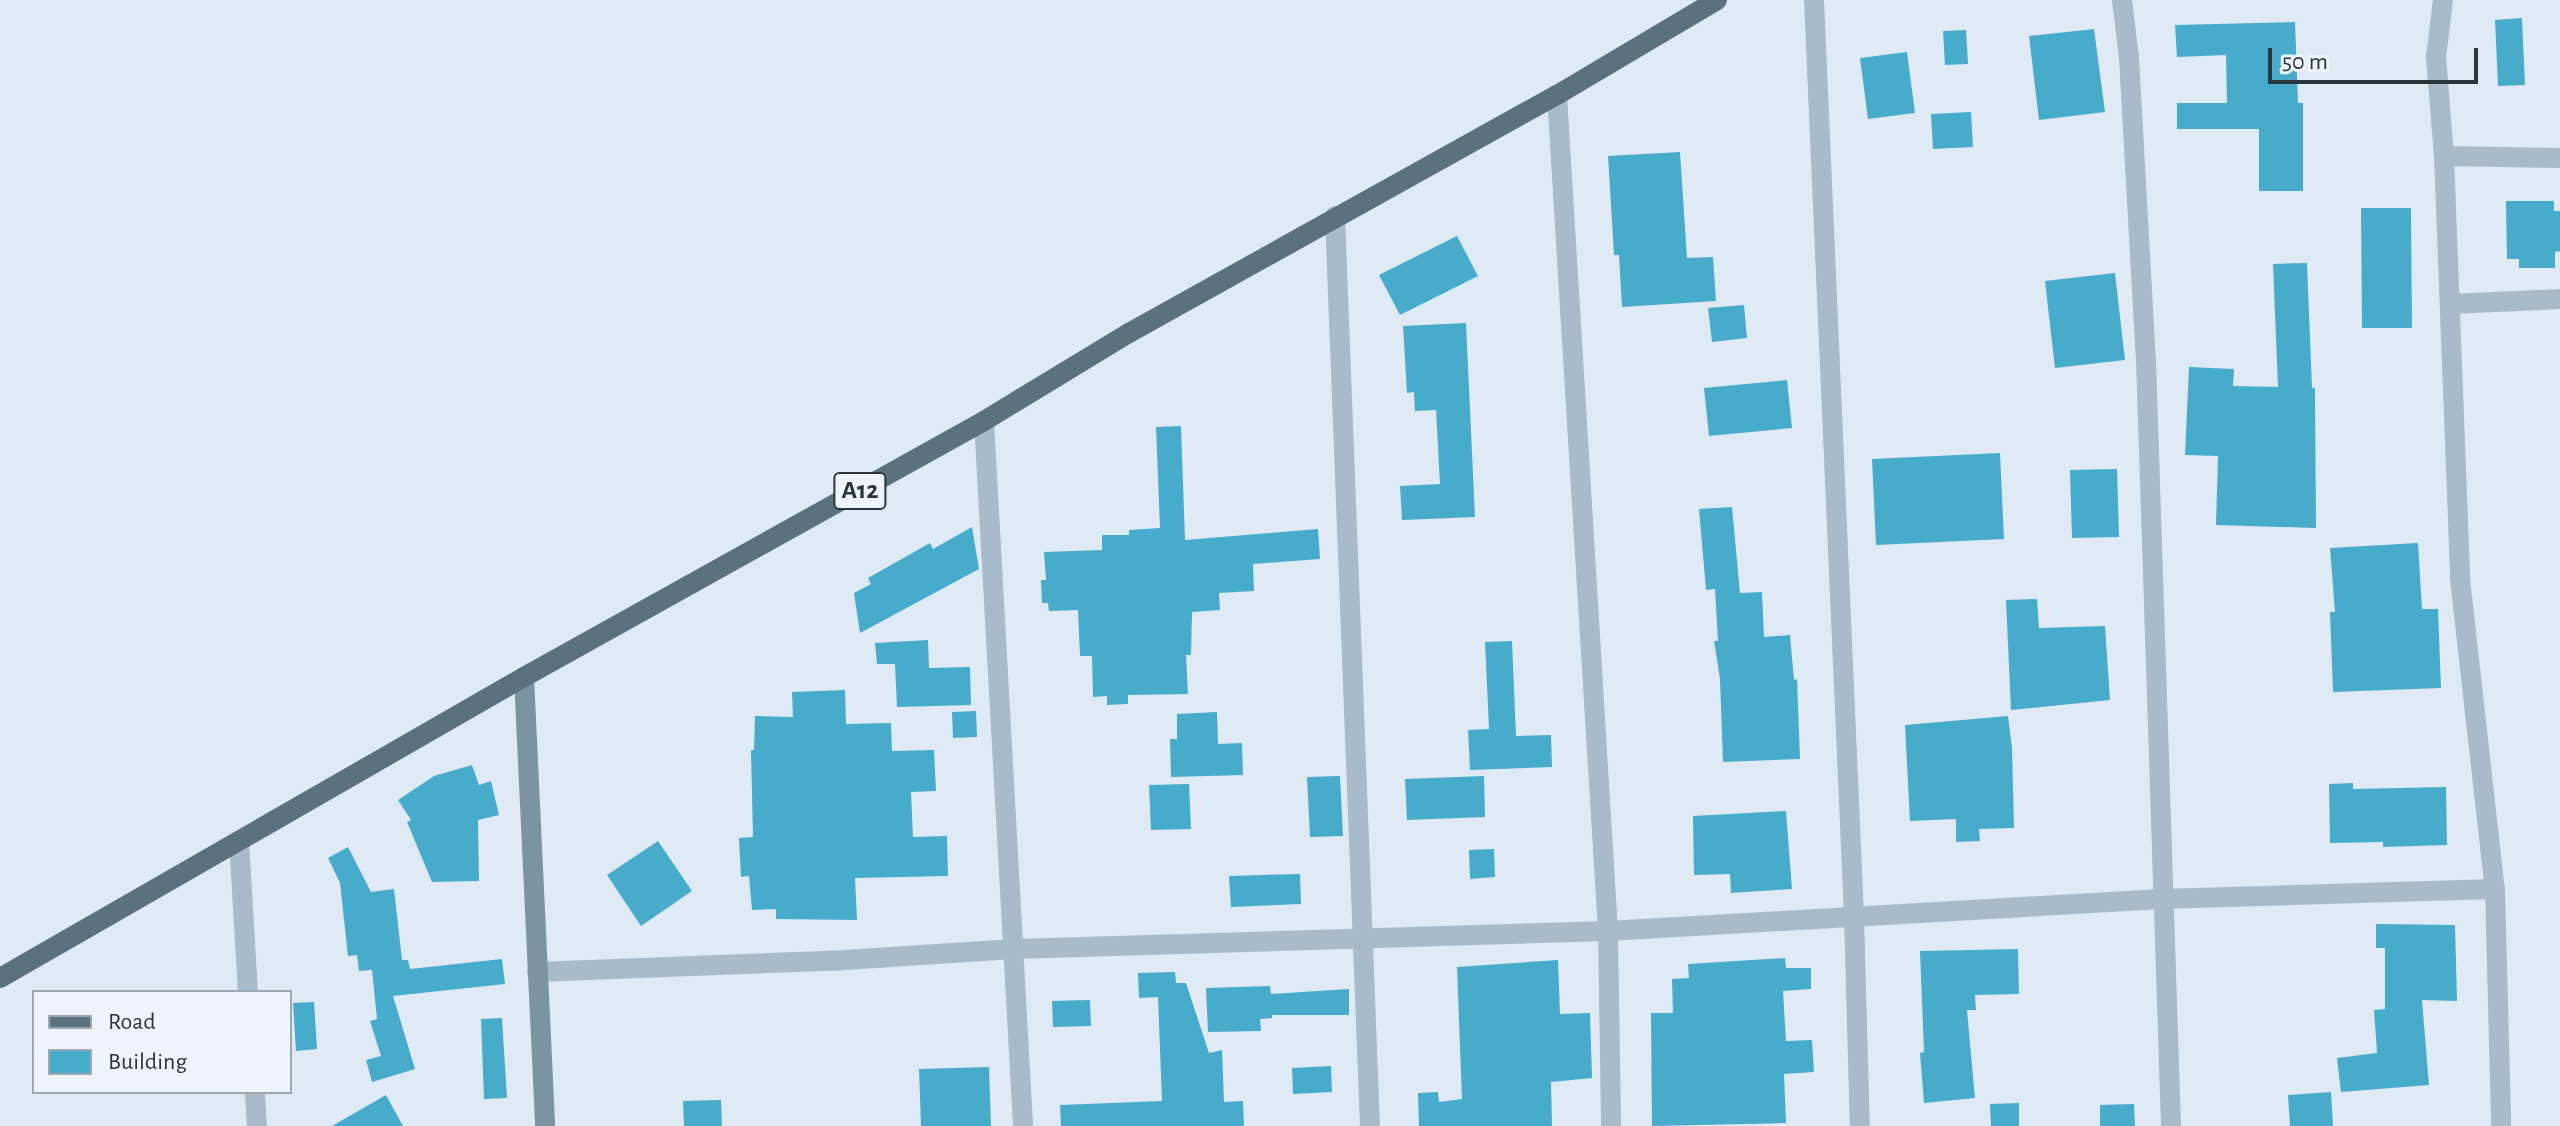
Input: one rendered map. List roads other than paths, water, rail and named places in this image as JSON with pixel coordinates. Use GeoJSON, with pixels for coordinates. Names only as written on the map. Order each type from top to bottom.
{"type":"FeatureCollection","features":[{"type":"Feature","properties":{"kind":"main road","name":"A12"},"geometry":{"type":"LineString","coordinates":[[0,978],[524,677],[984,421],[1129,333],[1335,216],[1557,95],[1717,0]]}},
{"type":"Feature","properties":{"kind":"street"},"geometry":{"type":"LineString","coordinates":[[1814,0],[1854,917],[1860,1126]]}},
{"type":"Feature","properties":{"kind":"street"},"geometry":{"type":"LineString","coordinates":[[2122,0],[2129,58],[2146,360],[2161,899],[2171,1126]]}},
{"type":"Feature","properties":{"kind":"street"},"geometry":{"type":"LineString","coordinates":[[2443,0],[2436,57],[2451,304],[2460,579],[2495,889],[2501,1126]]}},
{"type":"Feature","properties":{"kind":"street"},"geometry":{"type":"LineString","coordinates":[[1557,95],[1608,931],[1611,1126]]}},
{"type":"Feature","properties":{"kind":"street"},"geometry":{"type":"LineString","coordinates":[[2444,156],[2560,158]]}},
{"type":"Feature","properties":{"kind":"street"},"geometry":{"type":"LineString","coordinates":[[1335,216],[1370,1126]]}},
{"type":"Feature","properties":{"kind":"street"},"geometry":{"type":"LineString","coordinates":[[2451,304],[2560,299]]}},
{"type":"Feature","properties":{"kind":"street"},"geometry":{"type":"LineString","coordinates":[[984,421],[1023,1126]]}},
{"type":"Feature","properties":{"kind":"street"},"geometry":{"type":"LineString","coordinates":[[524,677],[545,1126]]}},
{"type":"Feature","properties":{"kind":"street"},"geometry":{"type":"LineString","coordinates":[[239,841],[248,990]]}},
{"type":"Feature","properties":{"kind":"street"},"geometry":{"type":"LineString","coordinates":[[537,972],[845,960],[1014,949],[1363,941],[1608,931],[2161,899],[2495,889]]}},
{"type":"Feature","properties":{"kind":"street"},"geometry":{"type":"LineString","coordinates":[[255,1094],[257,1126]]}}]}
